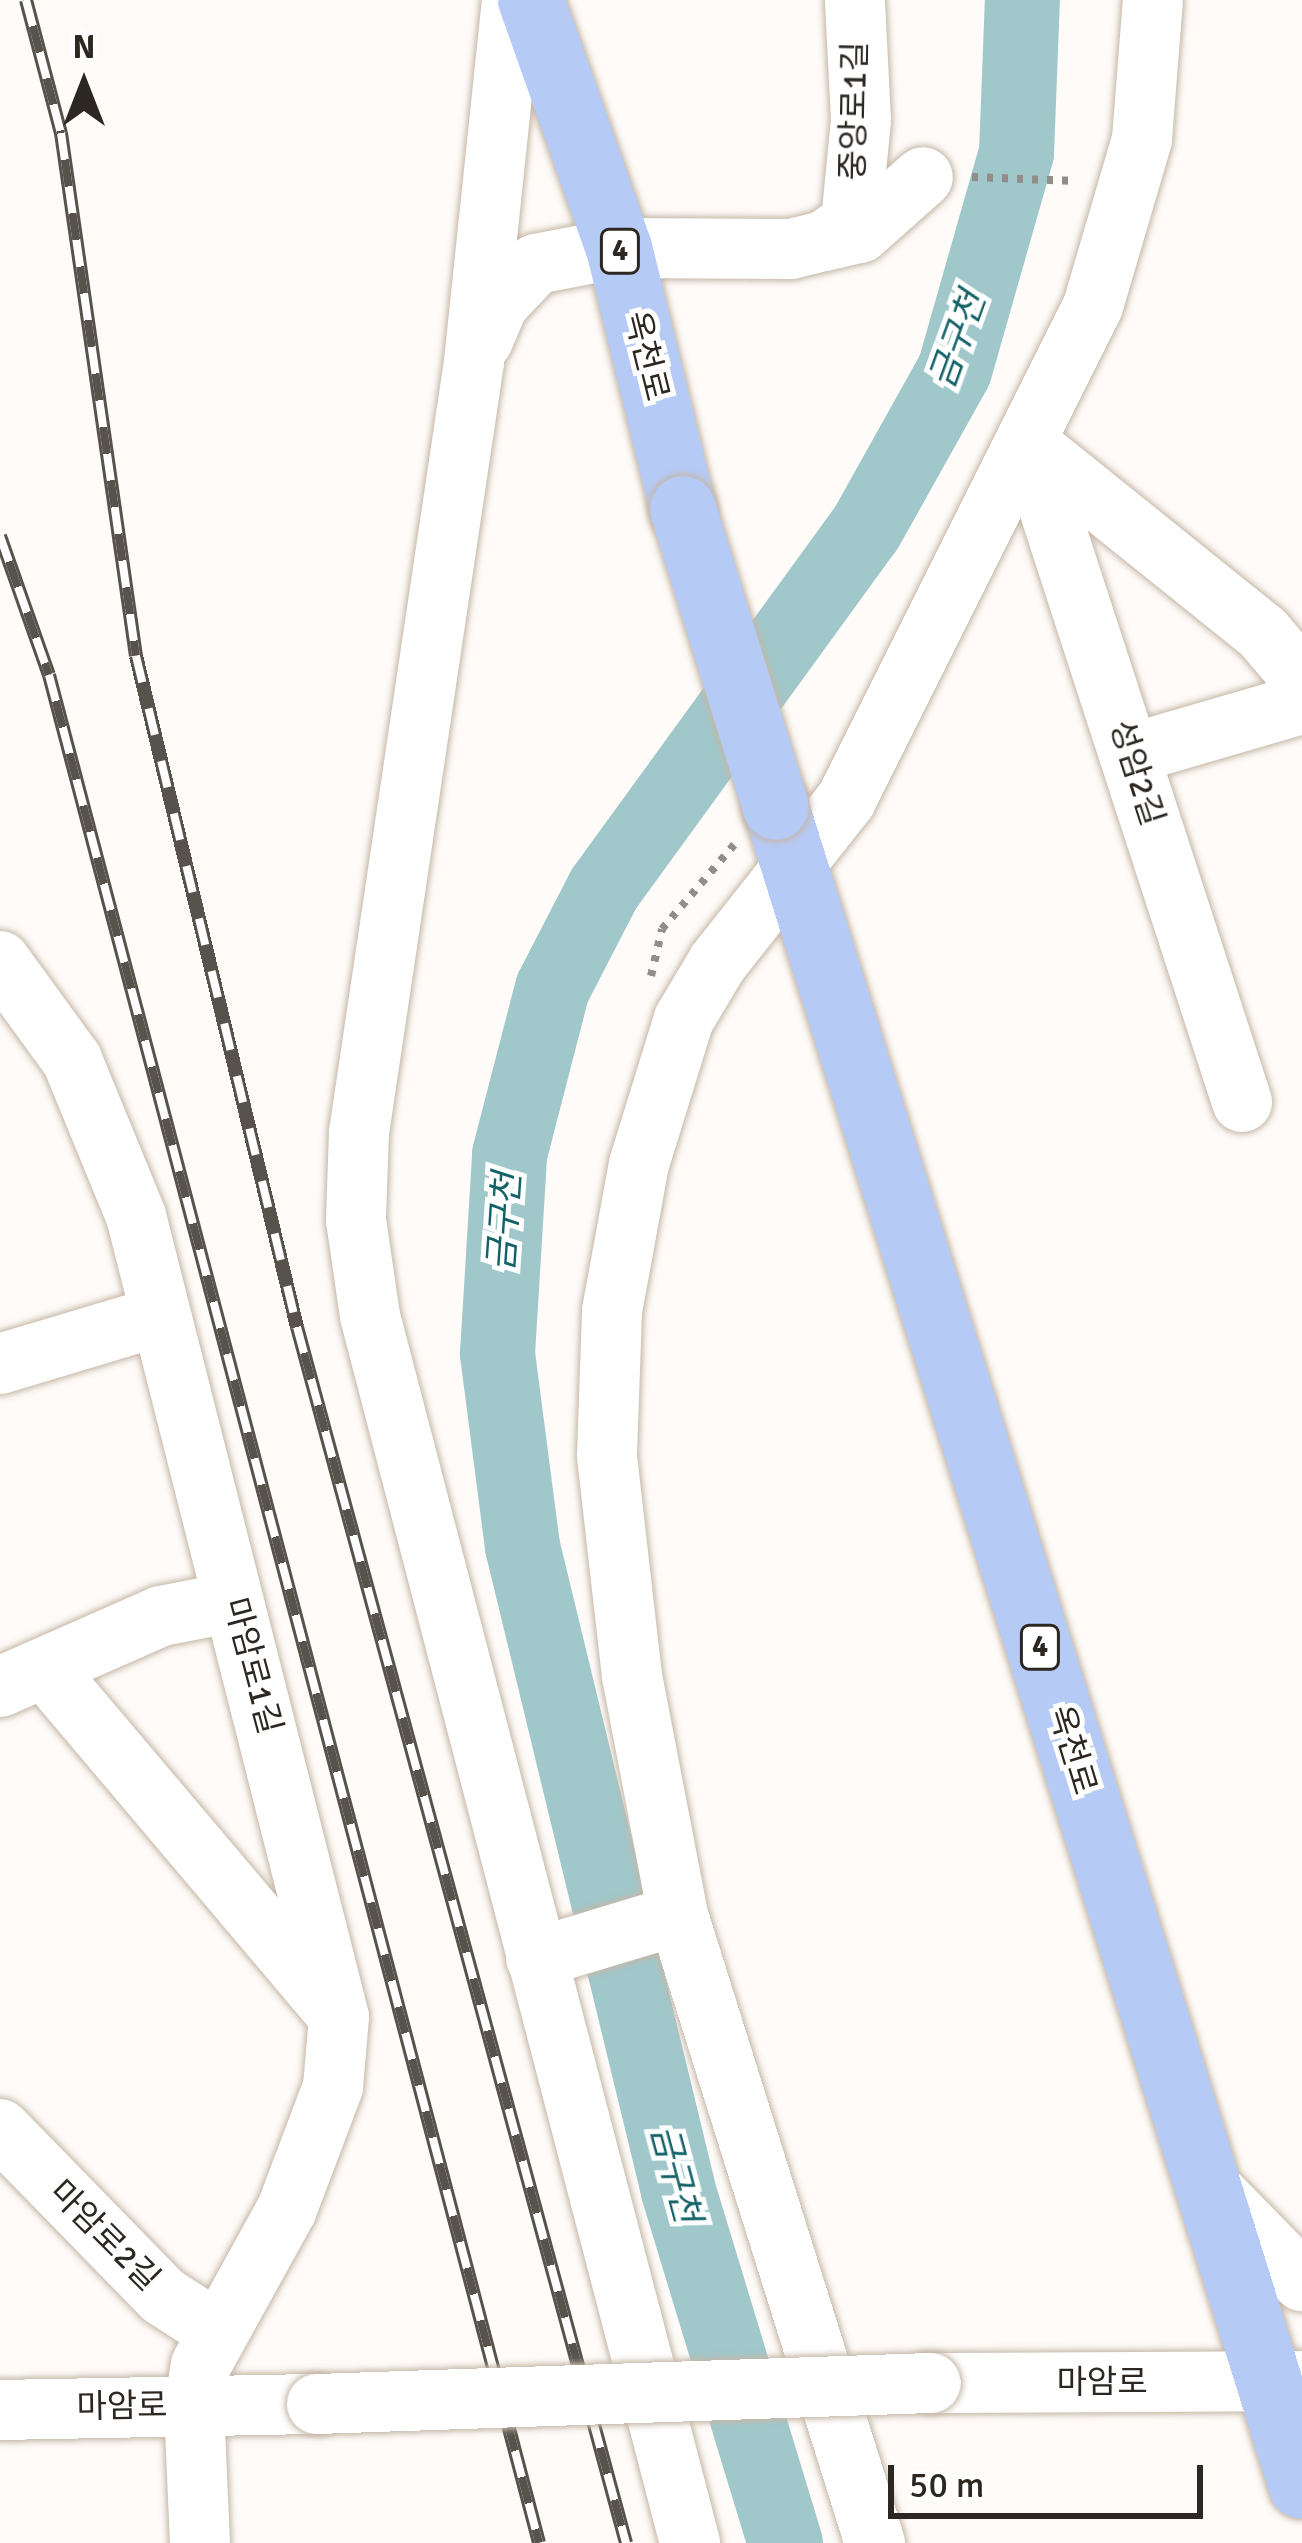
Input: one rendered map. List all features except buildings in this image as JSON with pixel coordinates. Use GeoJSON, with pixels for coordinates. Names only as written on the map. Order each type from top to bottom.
{"type":"FeatureCollection","features":[{"type":"Feature","properties":{"kind":"main road","name":"옥천로"},"geometry":{"type":"LineString","coordinates":[[531,0],[619,248],[683,509],[772,836],[1210,2187],[1287,2382],[1302,2486]]}},
{"type":"Feature","properties":{"kind":"street"},"geometry":{"type":"LineString","coordinates":[[512,0],[474,362],[389,898],[359,1132],[356,1220],[370,1316],[558,1951],[690,2543]]}},
{"type":"Feature","properties":{"kind":"street","name":"중앙로1길"},"geometry":{"type":"LineString","coordinates":[[837,232],[861,120],[855,0]]}},
{"type":"Feature","properties":{"kind":"street"},"geometry":{"type":"LineString","coordinates":[[875,2543],[678,1915],[632,1676],[608,1455],[620,1269],[639,1164],[684,1019],[718,962],[772,836],[846,800],[1093,306],[1142,140],[1154,0]]}},
{"type":"Feature","properties":{"kind":"street"},"geometry":{"type":"LineString","coordinates":[[474,362],[498,304],[536,264],[619,248],[733,251],[837,232],[860,233],[939,177]]}},
{"type":"Feature","properties":{"kind":"street"},"geometry":{"type":"LineString","coordinates":[[1028,444],[1263,633],[1302,679]]}},
{"type":"Feature","properties":{"kind":"street","name":"성암2길"},"geometry":{"type":"LineString","coordinates":[[1028,444],[1242,1102]]}},
{"type":"Feature","properties":{"kind":"street"},"geometry":{"type":"LineString","coordinates":[[1130,754],[1302,704]]}},
{"type":"Feature","properties":{"kind":"street","name":"마암로1길"},"geometry":{"type":"LineString","coordinates":[[0,962],[73,1060],[109,1135],[160,1316],[339,2017],[333,2086],[287,2210],[217,2331],[194,2406],[200,2543]]}},
{"type":"Feature","properties":{"kind":"street"},"geometry":{"type":"LineString","coordinates":[[0,1364],[160,1316]]}},
{"type":"Feature","properties":{"kind":"street"},"geometry":{"type":"LineString","coordinates":[[234,1602],[161,1616],[24,1679],[339,2017]]}},
{"type":"Feature","properties":{"kind":"street"},"geometry":{"type":"LineString","coordinates":[[558,1951],[678,1915]]}},
{"type":"Feature","properties":{"kind":"street","name":"마암로2길"},"geometry":{"type":"LineString","coordinates":[[0,2129],[163,2296],[217,2331]]}},
{"type":"Feature","properties":{"kind":"street"},"geometry":{"type":"LineString","coordinates":[[1210,2187],[1302,2281]]}},
{"type":"Feature","properties":{"kind":"street","name":"마암로"},"geometry":{"type":"LineString","coordinates":[[0,2410],[931,2383],[1287,2382]]}},
{"type":"Feature","properties":{"kind":"path"},"geometry":{"type":"LineString","coordinates":[[1075,202],[1085,160]]}},
{"type":"Feature","properties":{"kind":"path"},"geometry":{"type":"LineString","coordinates":[[939,177],[1080,181]]}},
{"type":"Feature","properties":{"kind":"path"},"geometry":{"type":"LineString","coordinates":[[684,1019],[658,1010],[652,962],[662,929],[772,836]]}},
{"type":"Feature","properties":{"kind":"waterway","name":"금구천"},"geometry":{"type":"LineString","coordinates":[[785,2543],[678,2190],[522,1546],[497,1353],[509,1154],[552,988],[603,889],[865,529],[954,370],[1016,153],[1022,0]]}},
{"type":"Feature","properties":{"kind":"railway"},"geometry":{"type":"LineString","coordinates":[[26,0],[61,133],[136,656],[297,1327],[626,2543]]}},
{"type":"Feature","properties":{"kind":"railway"},"geometry":{"type":"LineString","coordinates":[[0,536],[49,675],[539,2543]]}}]}
